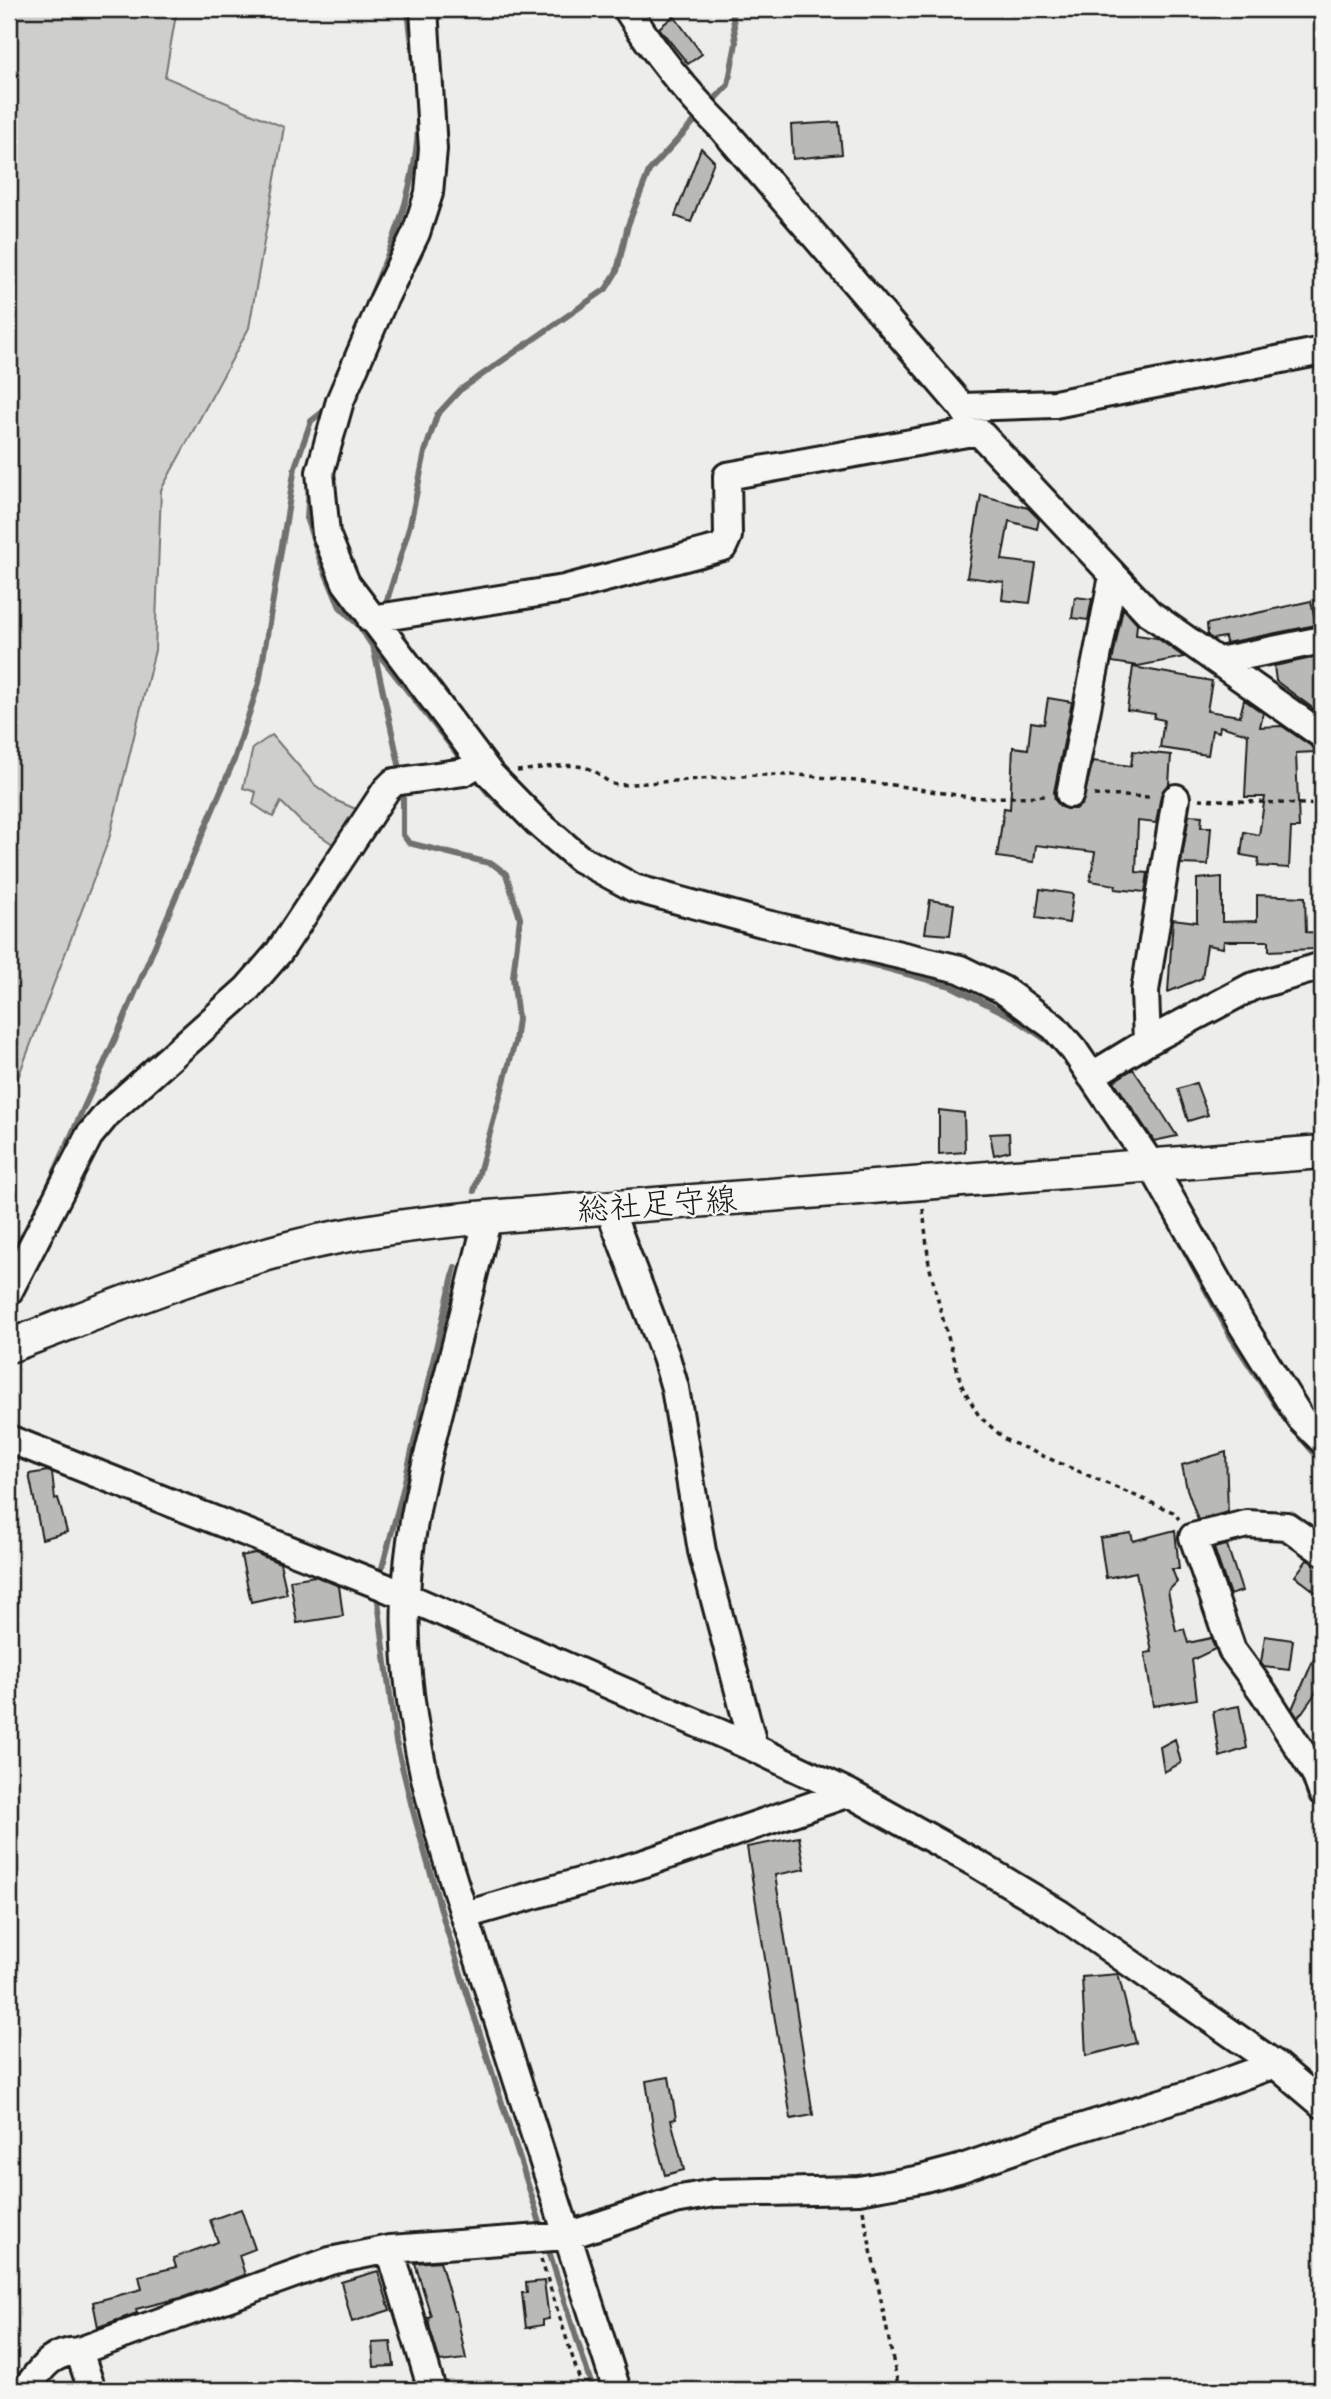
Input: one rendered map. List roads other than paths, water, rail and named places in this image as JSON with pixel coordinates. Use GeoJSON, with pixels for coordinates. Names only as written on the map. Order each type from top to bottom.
{"type":"FeatureCollection","features":[{"type":"Feature","properties":{"kind":"main road","name":"総社足守線"},"geometry":{"type":"LineString","coordinates":[[9,1346],[219,1270],[292,1248],[366,1231],[488,1217],[1322,1152]]}},
{"type":"Feature","properties":{"kind":"street"},"geometry":{"type":"LineString","coordinates":[[424,9],[433,149],[429,193],[416,233],[340,401],[320,472],[326,534],[346,583],[477,768],[579,858],[634,888],[762,923],[960,969],[1003,990],[1054,1027],[1074,1050],[1152,1166],[1241,1323],[1301,1419],[1322,1440]]}},
{"type":"Feature","properties":{"kind":"street"},"geometry":{"type":"LineString","coordinates":[[627,9],[647,40],[703,109],[962,407],[978,431],[1113,576],[1149,613],[1322,735]]}},
{"type":"Feature","properties":{"kind":"street"},"geometry":{"type":"LineString","coordinates":[[962,407],[1055,404],[1322,351]]}},
{"type":"Feature","properties":{"kind":"street"},"geometry":{"type":"LineString","coordinates":[[371,619],[564,589],[723,547],[728,536],[727,476],[978,431]]}},
{"type":"Feature","properties":{"kind":"street"},"geometry":{"type":"LineString","coordinates":[[1070,794],[1113,576]]}},
{"type":"Feature","properties":{"kind":"street"},"geometry":{"type":"LineString","coordinates":[[1219,661],[1322,640]]}},
{"type":"Feature","properties":{"kind":"street"},"geometry":{"type":"LineString","coordinates":[[9,1291],[89,1136],[108,1113],[247,989],[279,952],[386,790],[402,780],[477,768]]}},
{"type":"Feature","properties":{"kind":"street"},"geometry":{"type":"LineString","coordinates":[[1147,1042],[1145,990],[1176,798]]}},
{"type":"Feature","properties":{"kind":"street"},"geometry":{"type":"LineString","coordinates":[[1091,1076],[1147,1042],[1251,987],[1322,967]]}},
{"type":"Feature","properties":{"kind":"street"},"geometry":{"type":"LineString","coordinates":[[609,1208],[666,1357],[675,1388],[702,1551],[754,1748]]}},
{"type":"Feature","properties":{"kind":"street"},"geometry":{"type":"LineString","coordinates":[[488,1217],[418,1496],[410,1547],[405,1640],[415,1739],[465,1915],[548,2237],[617,2390]]}},
{"type":"Feature","properties":{"kind":"street"},"geometry":{"type":"LineString","coordinates":[[9,1439],[376,1583],[754,1748],[849,1793],[1060,1914],[1275,2064],[1320,2101]]}},
{"type":"Feature","properties":{"kind":"street"},"geometry":{"type":"LineString","coordinates":[[1322,1551],[1287,1526],[1247,1524],[1193,1537],[1232,1650],[1263,1692],[1315,1773],[1322,1792]]}},
{"type":"Feature","properties":{"kind":"street"},"geometry":{"type":"LineString","coordinates":[[465,1915],[645,1863],[849,1793]]}},
{"type":"Feature","properties":{"kind":"street"},"geometry":{"type":"LineString","coordinates":[[25,2390],[47,2362],[63,2352],[79,2351],[330,2261],[390,2249],[548,2237],[691,2195],[859,2190],[921,2179],[1200,2091],[1275,2064]]}},
{"type":"Feature","properties":{"kind":"street"},"geometry":{"type":"LineString","coordinates":[[390,2249],[432,2390]]}},
{"type":"Feature","properties":{"kind":"street"},"geometry":{"type":"LineString","coordinates":[[79,2351],[92,2390]]}},
{"type":"Feature","properties":{"kind":"waterway"},"geometry":{"type":"LineString","coordinates":[[368,303],[405,205],[417,143],[417,93],[408,9]]}},
{"type":"Feature","properties":{"kind":"waterway"},"geometry":{"type":"LineString","coordinates":[[708,106],[728,85],[736,43],[732,9]]}},
{"type":"Feature","properties":{"kind":"waterway"},"geometry":{"type":"LineString","coordinates":[[385,607],[410,525],[425,452],[437,415],[460,390],[606,289],[617,271],[628,225],[649,171],[701,114]]}},
{"type":"Feature","properties":{"kind":"waterway"},"geometry":{"type":"LineString","coordinates":[[47,1189],[120,1028],[234,760],[259,683],[295,467],[311,421],[325,410]]}},
{"type":"Feature","properties":{"kind":"waterway"},"geometry":{"type":"LineString","coordinates":[[309,485],[307,520],[340,607],[360,627],[465,764]]}},
{"type":"Feature","properties":{"kind":"waterway"},"geometry":{"type":"LineString","coordinates":[[374,651],[401,773]]}},
{"type":"Feature","properties":{"kind":"waterway"},"geometry":{"type":"LineString","coordinates":[[476,778],[512,815]]}},
{"type":"Feature","properties":{"kind":"waterway"},"geometry":{"type":"LineString","coordinates":[[403,787],[403,835],[409,843],[493,864],[506,874],[520,918],[513,977],[518,1019],[515,1042],[474,1191]]}},
{"type":"Feature","properties":{"kind":"waterway"},"geometry":{"type":"LineString","coordinates":[[815,949],[951,986],[1013,1017],[1055,1046]]}},
{"type":"Feature","properties":{"kind":"waterway"},"geometry":{"type":"LineString","coordinates":[[1181,1244],[1231,1337],[1284,1418],[1322,1462]]}},
{"type":"Feature","properties":{"kind":"waterway"},"geometry":{"type":"LineString","coordinates":[[379,1579],[401,1498],[455,1267]]}},
{"type":"Feature","properties":{"kind":"waterway"},"geometry":{"type":"LineString","coordinates":[[377,1593],[396,1742],[413,1811],[445,1924],[543,2232]]}},
{"type":"Feature","properties":{"kind":"waterway"},"geometry":{"type":"LineString","coordinates":[[547,2245],[593,2390]]}}]}
